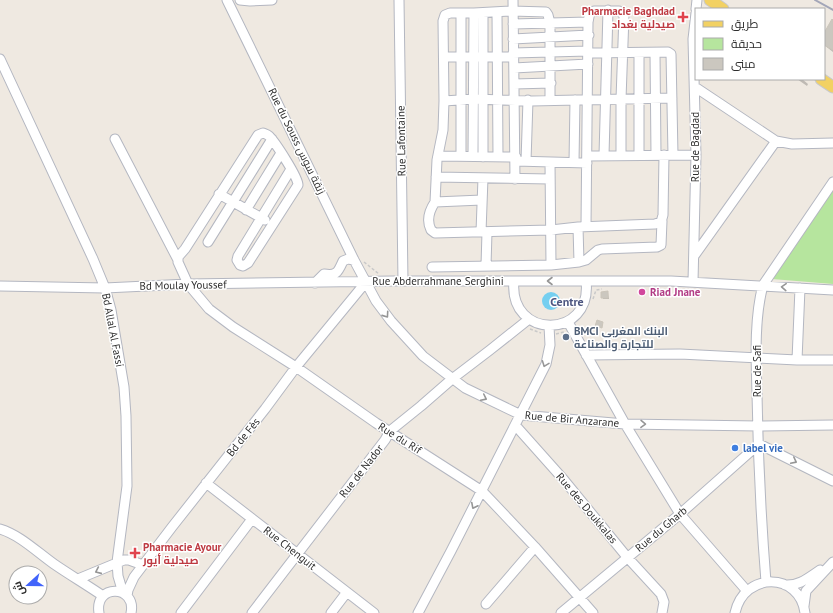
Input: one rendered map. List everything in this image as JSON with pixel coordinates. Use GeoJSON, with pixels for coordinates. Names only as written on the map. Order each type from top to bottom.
{"type":"FeatureCollection","features":[{"type":"Feature","properties":{"kind":"main road"},"geometry":{"type":"LineString","coordinates":[[710,0],[722,8]]}},
{"type":"Feature","properties":{"kind":"main road"},"geometry":{"type":"LineString","coordinates":[[822,80],[833,87]]}},
{"type":"Feature","properties":{"kind":"street","name":"Rue du Souss زنقة سوس"},"geometry":{"type":"LineString","coordinates":[[227,0],[366,282]]}},
{"type":"Feature","properties":{"kind":"street"},"geometry":{"type":"LineString","coordinates":[[240,0],[272,0]]}},
{"type":"Feature","properties":{"kind":"street","name":"Rue Lafontaine"},"geometry":{"type":"LineString","coordinates":[[399,0],[403,281]]}},
{"type":"Feature","properties":{"kind":"street"},"geometry":{"type":"LineString","coordinates":[[513,0],[512,11],[516,159],[515,179]]}},
{"type":"Feature","properties":{"kind":"street"},"geometry":{"type":"LineString","coordinates":[[604,155],[608,10]]}},
{"type":"Feature","properties":{"kind":"street"},"geometry":{"type":"LineString","coordinates":[[579,262],[587,159],[588,22],[589,16],[592,12],[608,10],[619,11],[624,15],[621,155]]}},
{"type":"Feature","properties":{"kind":"street"},"geometry":{"type":"LineString","coordinates":[[550,100],[550,23],[548,15],[545,11],[461,14],[450,13],[443,18],[443,130],[436,178],[435,202],[429,214],[428,220],[432,231],[441,233],[551,230],[582,227],[656,224],[662,221]]}},
{"type":"Feature","properties":{"kind":"street"},"geometry":{"type":"LineString","coordinates":[[497,12],[498,157]]}},
{"type":"Feature","properties":{"kind":"street"},"geometry":{"type":"LineString","coordinates":[[478,13],[479,57],[484,100],[483,157]]}},
{"type":"Feature","properties":{"kind":"street"},"geometry":{"type":"LineString","coordinates":[[461,14],[461,156]]}},
{"type":"Feature","properties":{"kind":"street"},"geometry":{"type":"LineString","coordinates":[[513,24],[588,22]]}},
{"type":"Feature","properties":{"kind":"street","name":"Rue de Bagdad"},"geometry":{"type":"LineString","coordinates":[[693,282],[696,155],[695,26]]}},
{"type":"Feature","properties":{"kind":"street"},"geometry":{"type":"LineString","coordinates":[[513,39],[589,35]]}},
{"type":"Feature","properties":{"kind":"street"},"geometry":{"type":"LineString","coordinates":[[432,267],[579,262],[586,260],[598,250],[602,249],[660,246],[662,237],[664,155],[672,98],[672,54],[668,52],[550,52],[497,57],[444,57]]}},
{"type":"Feature","properties":{"kind":"street"},"geometry":{"type":"LineString","coordinates":[[638,53],[639,155]]}},
{"type":"Feature","properties":{"kind":"street"},"geometry":{"type":"LineString","coordinates":[[655,53],[655,98],[664,155]]}},
{"type":"Feature","properties":{"kind":"street"},"geometry":{"type":"LineString","coordinates":[[473,156],[474,99],[479,57]]}},
{"type":"Feature","properties":{"kind":"street","name":"Bd Allal Al Fassi"},"geometry":{"type":"LineString","coordinates":[[0,58],[75,219],[105,288],[111,310],[120,359],[126,416],[127,486],[117,562],[118,576],[125,594],[131,603],[131,613]]}},
{"type":"Feature","properties":{"kind":"street"},"geometry":{"type":"LineString","coordinates":[[514,68],[588,64]]}},
{"type":"Feature","properties":{"kind":"street"},"geometry":{"type":"LineString","coordinates":[[514,84],[550,83]]}},
{"type":"Feature","properties":{"kind":"street"},"geometry":{"type":"LineString","coordinates":[[695,87],[776,141],[792,144],[833,142]]}},
{"type":"Feature","properties":{"kind":"street"},"geometry":{"type":"LineString","coordinates":[[444,101],[474,99],[575,100],[672,98]]}},
{"type":"Feature","properties":{"kind":"street"},"geometry":{"type":"LineString","coordinates":[[526,161],[528,100]]}},
{"type":"Feature","properties":{"kind":"street"},"geometry":{"type":"LineString","coordinates":[[574,162],[575,100]]}},
{"type":"Feature","properties":{"kind":"street"},"geometry":{"type":"LineString","coordinates":[[178,260],[219,194],[260,133],[266,134],[272,139],[291,169],[298,181],[298,186],[248,263],[243,266],[240,265],[237,260],[238,256],[291,169]]}},
{"type":"Feature","properties":{"kind":"street","name":"Rue du Rif"},"geometry":{"type":"LineString","coordinates":[[115,139],[178,260],[188,284],[209,309],[239,331],[296,367],[482,491],[535,547],[593,613]]}},
{"type":"Feature","properties":{"kind":"street"},"geometry":{"type":"LineString","coordinates":[[208,242],[272,139]]}},
{"type":"Feature","properties":{"kind":"street"},"geometry":{"type":"LineString","coordinates":[[694,256],[776,141]]}},
{"type":"Feature","properties":{"kind":"street"},"geometry":{"type":"LineString","coordinates":[[246,210],[281,153]]}},
{"type":"Feature","properties":{"kind":"street"},"geometry":{"type":"LineString","coordinates":[[439,156],[498,157],[526,161],[574,162],[604,155],[696,155]]}},
{"type":"Feature","properties":{"kind":"street"},"geometry":{"type":"LineString","coordinates":[[550,162],[551,264]]}},
{"type":"Feature","properties":{"kind":"street"},"geometry":{"type":"LineString","coordinates":[[436,178],[550,179]]}},
{"type":"Feature","properties":{"kind":"street"},"geometry":{"type":"LineString","coordinates":[[483,178],[482,200],[486,266]]}},
{"type":"Feature","properties":{"kind":"street","name":"Rue de Safi"},"geometry":{"type":"LineString","coordinates":[[766,582],[760,508],[756,358],[759,299],[763,285],[833,182]]}},
{"type":"Feature","properties":{"kind":"street"},"geometry":{"type":"LineString","coordinates":[[219,194],[273,224]]}},
{"type":"Feature","properties":{"kind":"street"},"geometry":{"type":"LineString","coordinates":[[435,202],[482,200]]}},
{"type":"Feature","properties":{"kind":"street"},"geometry":{"type":"LineString","coordinates":[[315,283],[324,274],[335,274],[343,261],[348,259],[354,260]]}},
{"type":"Feature","properties":{"kind":"street"},"geometry":{"type":"LineString","coordinates":[[514,281],[671,281],[833,290]]}},
{"type":"Feature","properties":{"kind":"street","name":"Rue Abderrahmane Serghini"},"geometry":{"type":"LineString","coordinates":[[366,282],[514,281],[514,295],[516,302],[526,322]]}},
{"type":"Feature","properties":{"kind":"street"},"geometry":{"type":"LineString","coordinates":[[570,325],[582,308],[587,295],[586,281]]}},
{"type":"Feature","properties":{"kind":"street","name":"Bd Moulay Youssef"},"geometry":{"type":"LineString","coordinates":[[0,286],[105,288],[188,284],[366,282]]}},
{"type":"Feature","properties":{"kind":"street","name":"Bd de Fès"},"geometry":{"type":"LineString","coordinates":[[125,594],[143,565],[206,483],[265,410],[296,367],[366,282]]}},
{"type":"Feature","properties":{"kind":"street","name":"Rue de Bir Anzarane"},"geometry":{"type":"LineString","coordinates":[[366,282],[376,301],[391,321],[423,356],[465,388],[520,415],[625,424],[758,426],[833,424]]}},
{"type":"Feature","properties":{"kind":"street"},"geometry":{"type":"LineString","coordinates":[[797,360],[800,288]]}},
{"type":"Feature","properties":{"kind":"street"},"geometry":{"type":"LineString","coordinates":[[418,613],[546,364],[550,345],[549,331],[542,325],[526,322]]}},
{"type":"Feature","properties":{"kind":"street","name":"Rue de Nador"},"geometry":{"type":"LineString","coordinates":[[252,613],[385,440],[390,431],[452,379],[526,322]]}},
{"type":"Feature","properties":{"kind":"street"},"geometry":{"type":"LineString","coordinates":[[549,331],[559,325],[570,325]]}},
{"type":"Feature","properties":{"kind":"street"},"geometry":{"type":"LineString","coordinates":[[570,325],[625,424],[680,514],[747,591]]}},
{"type":"Feature","properties":{"kind":"street"},"geometry":{"type":"LineString","coordinates":[[586,355],[680,354],[797,360],[833,360]]}},
{"type":"Feature","properties":{"kind":"street","name":"Rue des Doukkalas"},"geometry":{"type":"LineString","coordinates":[[515,425],[661,594],[664,602],[662,613]]}},
{"type":"Feature","properties":{"kind":"street"},"geometry":{"type":"LineString","coordinates":[[759,444],[833,481]]}},
{"type":"Feature","properties":{"kind":"street","name":"Rue du Gharb"},"geometry":{"type":"LineString","coordinates":[[561,613],[680,514],[759,444]]}},
{"type":"Feature","properties":{"kind":"street","name":"Rue Chenguit"},"geometry":{"type":"LineString","coordinates":[[206,483],[374,613]]}},
{"type":"Feature","properties":{"kind":"street"},"geometry":{"type":"LineString","coordinates":[[181,613],[252,519]]}},
{"type":"Feature","properties":{"kind":"street"},"geometry":{"type":"LineString","coordinates":[[0,529],[13,534],[78,579],[105,595]]}},
{"type":"Feature","properties":{"kind":"street"},"geometry":{"type":"LineString","coordinates":[[486,604],[535,547]]}},
{"type":"Feature","properties":{"kind":"street"},"geometry":{"type":"LineString","coordinates":[[78,579],[117,562],[129,560],[143,565]]}},
{"type":"Feature","properties":{"kind":"street"},"geometry":{"type":"LineString","coordinates":[[736,613],[737,604],[747,591],[756,585],[766,582],[776,582],[792,586],[800,584],[833,562]]}},
{"type":"Feature","properties":{"kind":"street"},"geometry":{"type":"LineString","coordinates":[[804,610],[804,595],[806,591],[833,562]]}},
{"type":"Feature","properties":{"kind":"street"},"geometry":{"type":"LineString","coordinates":[[99,613],[99,604],[118,576]]}},
{"type":"Feature","properties":{"kind":"street"},"geometry":{"type":"LineString","coordinates":[[785,585],[794,591],[800,598],[804,610]]}},
{"type":"Feature","properties":{"kind":"street"},"geometry":{"type":"LineString","coordinates":[[105,595],[116,591],[125,594]]}},
{"type":"Feature","properties":{"kind":"street"},"geometry":{"type":"LineString","coordinates":[[331,613],[347,592]]}},
{"type":"Feature","properties":{"kind":"path"},"geometry":{"type":"LineString","coordinates":[[592,301],[596,290],[602,290],[603,281]]}},
{"type":"Feature","properties":{"kind":"path"},"geometry":{"type":"LineString","coordinates":[[526,322],[531,330],[549,331],[559,334],[570,325]]}},
{"type":"Feature","properties":{"kind":"green space"},"geometry":{"type":"Polygon","coordinates":[[[833,190],[833,284],[772,279],[833,190]]]}},
{"type":"Feature","properties":{"kind":"water"},"geometry":{"type":"Polygon","coordinates":[[[551,292],[557,295],[560,301],[557,307],[551,310],[545,307],[542,301],[545,295],[551,292]]]}},
{"type":"Feature","properties":{"kind":"building"},"geometry":{"type":"Polygon","coordinates":[[[832,19],[833,50],[825,46],[825,31],[832,19]]]}},
{"type":"Feature","properties":{"kind":"building"},"geometry":{"type":"Polygon","coordinates":[[[608,291],[608,298],[601,298],[601,292],[608,291]]]}},
{"type":"Feature","properties":{"kind":"building"},"geometry":{"type":"Polygon","coordinates":[[[597,320],[603,322],[602,328],[595,326],[597,320]]]}},
{"type":"Feature","properties":{"kind":"railway"},"geometry":{"type":"LineString","coordinates":[[815,0],[833,10]]}},
{"type":"Feature","properties":{"kind":"place","name":"Pharmacie Baghdad صيدلية بغداد"},"geometry":{"type":"Point","coordinates":[683,17]}},
{"type":"Feature","properties":{"kind":"place","name":"Riad Jnane"},"geometry":{"type":"Point","coordinates":[642,292]}},
{"type":"Feature","properties":{"kind":"place","name":"BMCI البنك المغربي للتجارة والصناعة"},"geometry":{"type":"Point","coordinates":[566,337]}},
{"type":"Feature","properties":{"kind":"place","name":"label vie"},"geometry":{"type":"Point","coordinates":[735,448]}},
{"type":"Feature","properties":{"kind":"place","name":"Pharmacie Ayour صيدلية أيور"},"geometry":{"type":"Point","coordinates":[135,553]}},
{"type":"Feature","properties":{"kind":"district","name":"Centre"},"geometry":{"type":"Point","coordinates":[567,302]}}]}
